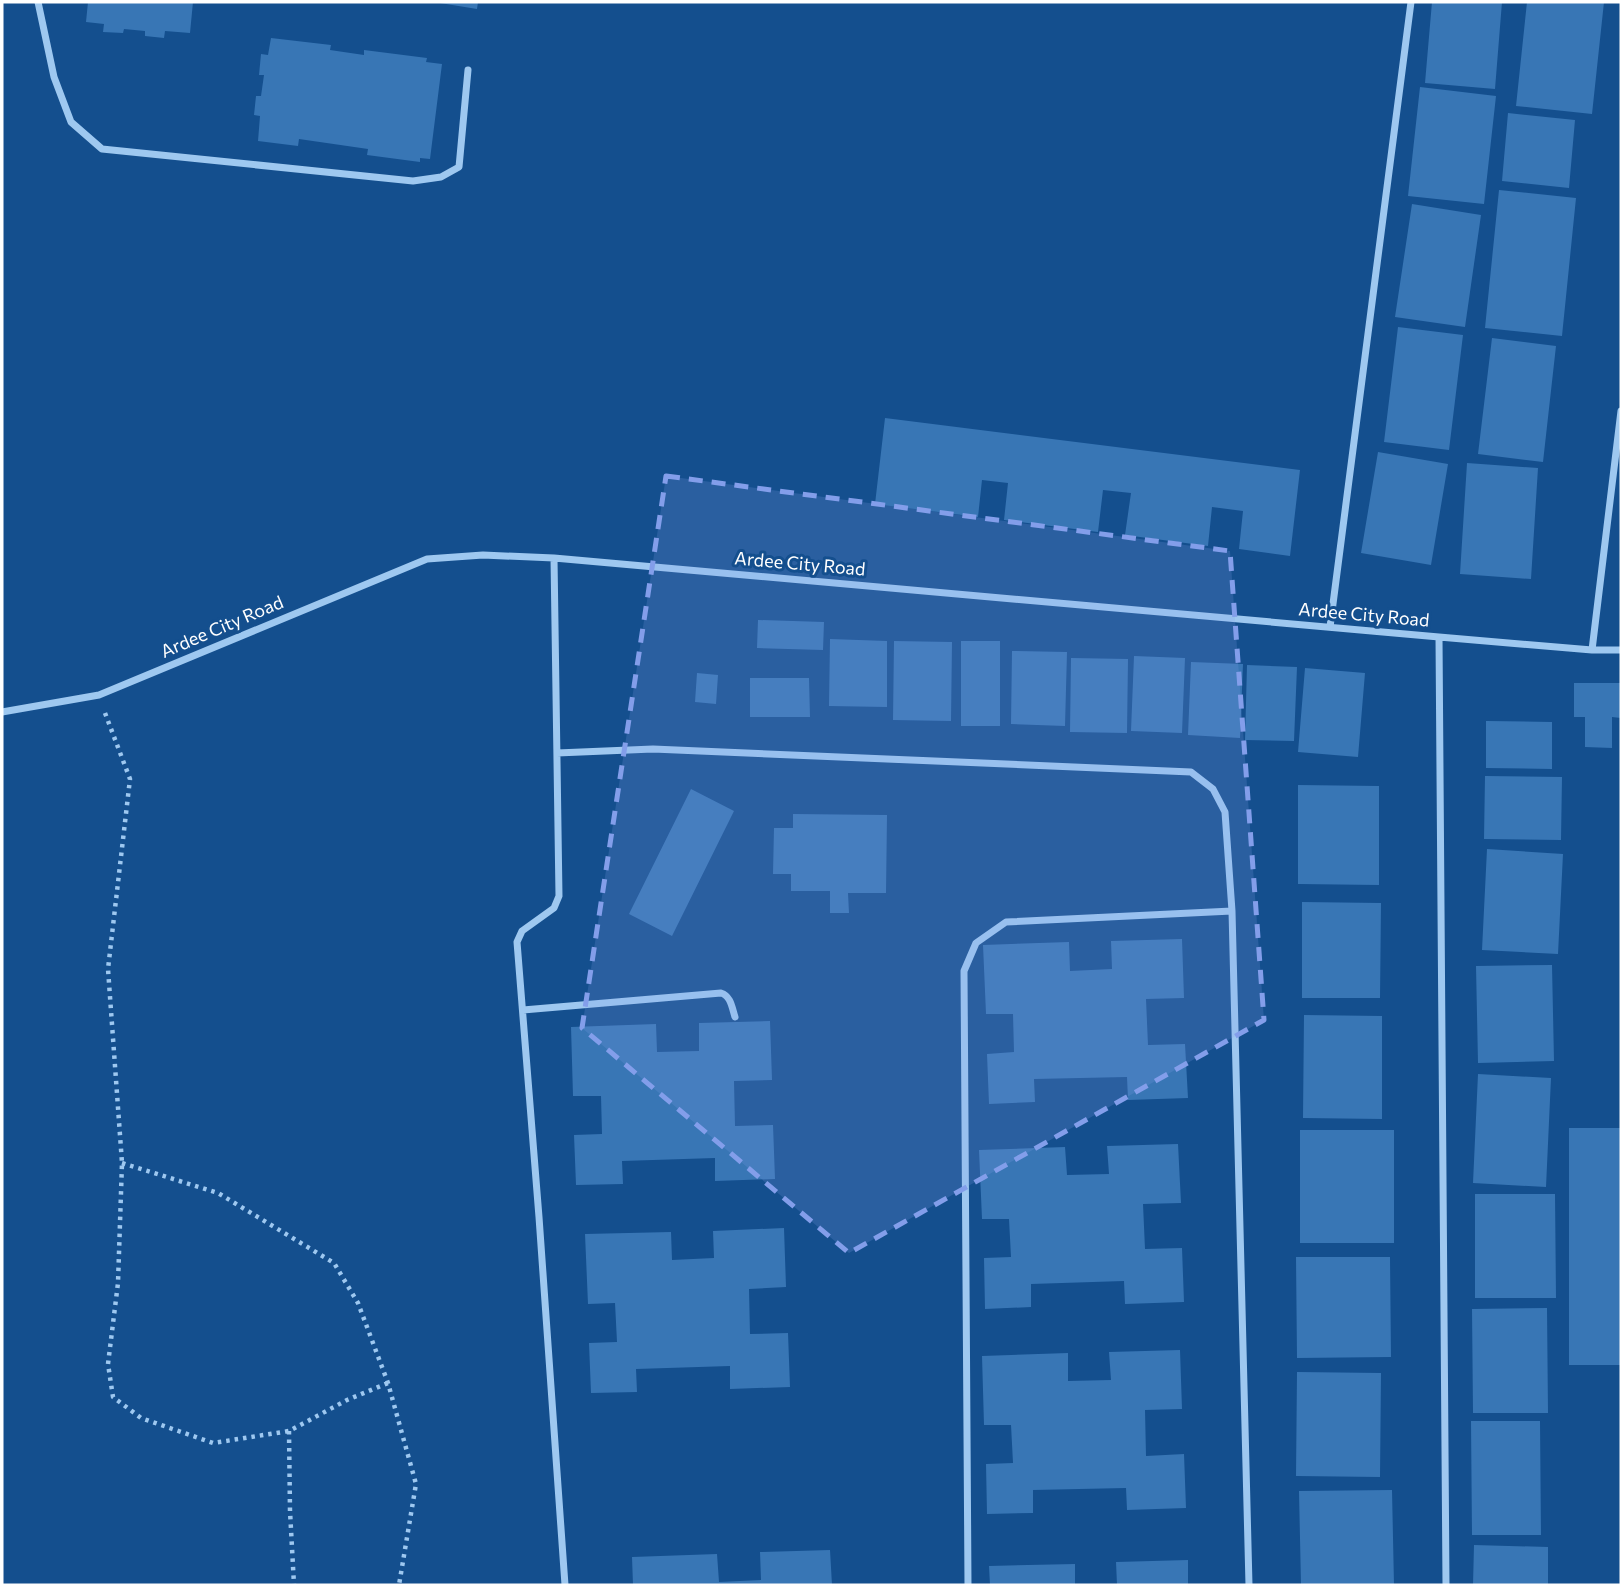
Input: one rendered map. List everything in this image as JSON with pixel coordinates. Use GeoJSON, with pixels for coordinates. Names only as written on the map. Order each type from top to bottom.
{"type":"FeatureCollection","features":[{"type":"Feature","properties":{"kind":"street"},"geometry":{"type":"LineString","coordinates":[[38,2],[54,77],[71,122],[102,149],[413,181],[442,177],[459,167],[468,70]]}},
{"type":"Feature","properties":{"kind":"street"},"geometry":{"type":"LineString","coordinates":[[1330,627],[1411,2]]}},
{"type":"Feature","properties":{"kind":"street"},"geometry":{"type":"LineString","coordinates":[[1592,650],[1621,411]]}},
{"type":"Feature","properties":{"kind":"street","name":"Ardee City Road"},"geometry":{"type":"LineString","coordinates":[[2,712],[99,695],[427,559],[483,555],[554,558],[1439,637],[1621,650]]}},
{"type":"Feature","properties":{"kind":"street"},"geometry":{"type":"LineString","coordinates":[[554,558],[559,896],[554,908],[522,931],[517,942],[565,1585]]}},
{"type":"Feature","properties":{"kind":"street"},"geometry":{"type":"LineString","coordinates":[[1439,637],[1446,1585]]}},
{"type":"Feature","properties":{"kind":"street"},"geometry":{"type":"LineString","coordinates":[[557,753],[653,749],[1191,772],[1213,789],[1225,812],[1232,911],[1249,1585]]}},
{"type":"Feature","properties":{"kind":"street"},"geometry":{"type":"LineString","coordinates":[[968,1585],[964,971],[976,943],[1006,922],[1232,911]]}},
{"type":"Feature","properties":{"kind":"street"},"geometry":{"type":"LineString","coordinates":[[523,1010],[721,993],[729,999],[735,1017]]}},
{"type":"Feature","properties":{"kind":"path"},"geometry":{"type":"LineString","coordinates":[[99,695],[130,779],[108,969],[122,1163],[118,1283],[108,1364],[113,1397],[141,1418],[213,1443],[289,1432],[347,1400],[388,1383]]}},
{"type":"Feature","properties":{"kind":"path"},"geometry":{"type":"LineString","coordinates":[[122,1163],[218,1193],[334,1263],[358,1303],[388,1383],[416,1484],[399,1585]]}},
{"type":"Feature","properties":{"kind":"path"},"geometry":{"type":"LineString","coordinates":[[289,1432],[294,1585]]}},
{"type":"Feature","properties":{"kind":"highlighted area"},"geometry":{"type":"Polygon","coordinates":[[[666,476],[1230,551],[1264,1020],[849,1253],[582,1028],[666,476]]]}},
{"type":"Feature","properties":{"kind":"building"},"geometry":{"type":"Polygon","coordinates":[[[88,2],[193,2],[190,33],[165,31],[164,38],[145,36],[145,31],[124,29],[123,33],[103,32],[104,24],[86,22],[88,2]]]}},
{"type":"Feature","properties":{"kind":"building"},"geometry":{"type":"Polygon","coordinates":[[[440,2],[478,2],[477,9],[440,2]]]}},
{"type":"Feature","properties":{"kind":"building"},"geometry":{"type":"Polygon","coordinates":[[[1432,2],[1502,2],[1495,89],[1425,83],[1432,2]]]}},
{"type":"Feature","properties":{"kind":"building"},"geometry":{"type":"Polygon","coordinates":[[[1527,2],[1604,2],[1592,114],[1516,106],[1527,2]]]}},
{"type":"Feature","properties":{"kind":"building"},"geometry":{"type":"Polygon","coordinates":[[[271,38],[331,45],[330,50],[364,55],[364,50],[427,58],[426,62],[442,64],[430,159],[420,158],[420,162],[367,155],[368,149],[299,139],[298,146],[258,141],[260,116],[254,115],[256,96],[261,96],[264,75],[259,75],[261,54],[268,55],[271,38]]]}},
{"type":"Feature","properties":{"kind":"building"},"geometry":{"type":"Polygon","coordinates":[[[1420,87],[1496,96],[1484,204],[1408,196],[1420,87]]]}},
{"type":"Feature","properties":{"kind":"building"},"geometry":{"type":"Polygon","coordinates":[[[1508,113],[1575,120],[1569,188],[1502,181],[1508,113]]]}},
{"type":"Feature","properties":{"kind":"building"},"geometry":{"type":"Polygon","coordinates":[[[1499,190],[1576,198],[1562,336],[1485,328],[1499,190]]]}},
{"type":"Feature","properties":{"kind":"building"},"geometry":{"type":"Polygon","coordinates":[[[1412,204],[1481,215],[1465,327],[1395,317],[1412,204]]]}},
{"type":"Feature","properties":{"kind":"building"},"geometry":{"type":"Polygon","coordinates":[[[1398,327],[1463,335],[1449,450],[1384,442],[1398,327]]]}},
{"type":"Feature","properties":{"kind":"building"},"geometry":{"type":"Polygon","coordinates":[[[1492,338],[1556,346],[1543,462],[1478,454],[1492,338]]]}},
{"type":"Feature","properties":{"kind":"building"},"geometry":{"type":"Polygon","coordinates":[[[885,418],[1300,470],[1290,556],[1239,549],[1243,511],[1212,507],[1208,546],[1125,535],[1131,493],[1103,490],[1098,532],[1004,520],[1008,483],[982,480],[978,517],[875,504],[885,418]]]}},
{"type":"Feature","properties":{"kind":"building"},"geometry":{"type":"Polygon","coordinates":[[[1378,452],[1448,464],[1431,565],[1361,553],[1378,452]]]}},
{"type":"Feature","properties":{"kind":"building"},"geometry":{"type":"Polygon","coordinates":[[[1467,463],[1538,468],[1531,579],[1460,574],[1467,463]]]}},
{"type":"Feature","properties":{"kind":"building"},"geometry":{"type":"Polygon","coordinates":[[[758,620],[824,622],[823,650],[757,648],[758,620]]]}},
{"type":"Feature","properties":{"kind":"building"},"geometry":{"type":"Polygon","coordinates":[[[830,639],[887,641],[887,707],[829,706],[830,639]]]}},
{"type":"Feature","properties":{"kind":"building"},"geometry":{"type":"Polygon","coordinates":[[[894,641],[952,642],[951,721],[893,720],[894,641]]]}},
{"type":"Feature","properties":{"kind":"building"},"geometry":{"type":"Polygon","coordinates":[[[961,641],[1000,641],[1000,726],[961,726],[961,641]]]}},
{"type":"Feature","properties":{"kind":"building"},"geometry":{"type":"Polygon","coordinates":[[[1012,651],[1067,652],[1065,726],[1011,724],[1012,651]]]}},
{"type":"Feature","properties":{"kind":"building"},"geometry":{"type":"Polygon","coordinates":[[[1134,656],[1185,658],[1182,733],[1131,731],[1134,656]]]}},
{"type":"Feature","properties":{"kind":"building"},"geometry":{"type":"Polygon","coordinates":[[[1071,658],[1128,659],[1127,733],[1070,732],[1071,658]]]}},
{"type":"Feature","properties":{"kind":"building"},"geometry":{"type":"Polygon","coordinates":[[[1191,662],[1243,664],[1240,738],[1188,735],[1191,662]]]}},
{"type":"Feature","properties":{"kind":"building"},"geometry":{"type":"Polygon","coordinates":[[[1247,665],[1297,667],[1294,741],[1245,740],[1247,665]]]}},
{"type":"Feature","properties":{"kind":"building"},"geometry":{"type":"Polygon","coordinates":[[[1305,668],[1365,673],[1358,757],[1298,752],[1305,668]]]}},
{"type":"Feature","properties":{"kind":"building"},"geometry":{"type":"Polygon","coordinates":[[[697,673],[718,675],[716,704],[695,702],[697,673]]]}},
{"type":"Feature","properties":{"kind":"building"},"geometry":{"type":"Polygon","coordinates":[[[750,678],[809,678],[810,717],[750,717],[750,678]]]}},
{"type":"Feature","properties":{"kind":"building"},"geometry":{"type":"Polygon","coordinates":[[[1574,683],[1621,683],[1621,718],[1612,717],[1612,748],[1585,747],[1585,717],[1574,717],[1574,683]]]}},
{"type":"Feature","properties":{"kind":"building"},"geometry":{"type":"Polygon","coordinates":[[[1486,721],[1552,722],[1552,769],[1486,768],[1486,721]]]}},
{"type":"Feature","properties":{"kind":"building"},"geometry":{"type":"Polygon","coordinates":[[[1485,776],[1562,777],[1561,840],[1484,839],[1485,776]]]}},
{"type":"Feature","properties":{"kind":"building"},"geometry":{"type":"Polygon","coordinates":[[[1298,785],[1379,786],[1379,885],[1298,884],[1298,785]]]}},
{"type":"Feature","properties":{"kind":"building"},"geometry":{"type":"Polygon","coordinates":[[[691,789],[734,811],[672,936],[629,914],[691,789]]]}},
{"type":"Feature","properties":{"kind":"building"},"geometry":{"type":"Polygon","coordinates":[[[793,814],[887,815],[886,893],[848,893],[849,913],[830,913],[830,891],[791,891],[791,874],[773,874],[774,828],[793,828],[793,814]]]}},
{"type":"Feature","properties":{"kind":"building"},"geometry":{"type":"Polygon","coordinates":[[[1487,849],[1563,854],[1558,954],[1482,950],[1487,849]]]}},
{"type":"Feature","properties":{"kind":"building"},"geometry":{"type":"Polygon","coordinates":[[[1302,902],[1381,903],[1380,998],[1302,998],[1302,902]]]}},
{"type":"Feature","properties":{"kind":"building"},"geometry":{"type":"Polygon","coordinates":[[[1182,939],[1184,998],[1146,999],[1148,1045],[1185,1044],[1188,1098],[1128,1100],[1127,1077],[1034,1079],[1035,1102],[989,1104],[987,1054],[1014,1052],[1013,1014],[986,1014],[983,945],[1069,942],[1070,971],[1112,969],[1111,941],[1182,939]]]}},
{"type":"Feature","properties":{"kind":"building"},"geometry":{"type":"Polygon","coordinates":[[[1552,965],[1554,1061],[1478,1063],[1476,966],[1552,965]]]}},
{"type":"Feature","properties":{"kind":"building"},"geometry":{"type":"Polygon","coordinates":[[[1304,1015],[1382,1016],[1382,1119],[1303,1118],[1304,1015]]]}},
{"type":"Feature","properties":{"kind":"building"},"geometry":{"type":"Polygon","coordinates":[[[770,1021],[772,1080],[734,1081],[735,1126],[773,1125],[775,1179],[715,1181],[715,1158],[622,1161],[623,1184],[576,1185],[574,1135],[602,1134],[601,1096],[573,1096],[571,1027],[656,1024],[657,1052],[699,1051],[699,1023],[770,1021]]]}},
{"type":"Feature","properties":{"kind":"building"},"geometry":{"type":"Polygon","coordinates":[[[1478,1074],[1551,1078],[1546,1187],[1473,1183],[1478,1074]]]}},
{"type":"Feature","properties":{"kind":"building"},"geometry":{"type":"Polygon","coordinates":[[[1569,1128],[1621,1128],[1621,1365],[1569,1365],[1569,1128]]]}},
{"type":"Feature","properties":{"kind":"building"},"geometry":{"type":"Polygon","coordinates":[[[1300,1130],[1394,1130],[1394,1243],[1300,1243],[1300,1130]]]}},
{"type":"Feature","properties":{"kind":"building"},"geometry":{"type":"Polygon","coordinates":[[[1178,1144],[1181,1203],[1143,1204],[1145,1249],[1182,1248],[1184,1302],[1125,1304],[1124,1281],[1031,1284],[1031,1307],[985,1309],[984,1258],[1011,1257],[1009,1219],[982,1219],[979,1150],[1065,1147],[1067,1175],[1109,1174],[1107,1146],[1178,1144]]]}},
{"type":"Feature","properties":{"kind":"building"},"geometry":{"type":"Polygon","coordinates":[[[1475,1194],[1555,1194],[1556,1298],[1475,1298],[1475,1194]]]}},
{"type":"Feature","properties":{"kind":"building"},"geometry":{"type":"Polygon","coordinates":[[[784,1228],[786,1287],[749,1289],[750,1334],[788,1333],[790,1387],[730,1389],[730,1366],[636,1369],[637,1392],[591,1393],[589,1343],[617,1342],[615,1303],[588,1304],[585,1234],[671,1232],[672,1260],[714,1258],[713,1231],[784,1228]]]}},
{"type":"Feature","properties":{"kind":"building"},"geometry":{"type":"Polygon","coordinates":[[[1296,1257],[1390,1257],[1391,1357],[1297,1358],[1296,1257]]]}},
{"type":"Feature","properties":{"kind":"building"},"geometry":{"type":"Polygon","coordinates":[[[1547,1308],[1548,1413],[1473,1413],[1472,1309],[1547,1308]]]}},
{"type":"Feature","properties":{"kind":"building"},"geometry":{"type":"Polygon","coordinates":[[[1180,1350],[1182,1409],[1145,1410],[1146,1456],[1184,1454],[1186,1508],[1127,1510],[1126,1488],[1033,1490],[1033,1513],[987,1514],[986,1464],[1013,1463],[1011,1425],[984,1425],[982,1356],[1068,1353],[1068,1381],[1111,1380],[1109,1352],[1180,1350]]]}},
{"type":"Feature","properties":{"kind":"building"},"geometry":{"type":"Polygon","coordinates":[[[1297,1372],[1381,1373],[1380,1477],[1296,1476],[1297,1372]]]}},
{"type":"Feature","properties":{"kind":"building"},"geometry":{"type":"Polygon","coordinates":[[[1471,1421],[1540,1421],[1541,1535],[1472,1535],[1471,1421]]]}},
{"type":"Feature","properties":{"kind":"building"},"geometry":{"type":"Polygon","coordinates":[[[1392,1490],[1394,1585],[1301,1585],[1299,1491],[1392,1490]]]}},
{"type":"Feature","properties":{"kind":"building"},"geometry":{"type":"Polygon","coordinates":[[[1474,1545],[1548,1547],[1548,1585],[1473,1585],[1474,1545]]]}},
{"type":"Feature","properties":{"kind":"building"},"geometry":{"type":"Polygon","coordinates":[[[830,1550],[832,1585],[633,1585],[632,1557],[717,1554],[719,1582],[761,1580],[760,1552],[830,1550]]]}},
{"type":"Feature","properties":{"kind":"building"},"geometry":{"type":"Polygon","coordinates":[[[1188,1560],[1188,1585],[1117,1585],[1116,1562],[1188,1560]]]}},
{"type":"Feature","properties":{"kind":"building"},"geometry":{"type":"Polygon","coordinates":[[[1075,1564],[1075,1585],[990,1585],[989,1566],[1075,1564]]]}}]}
